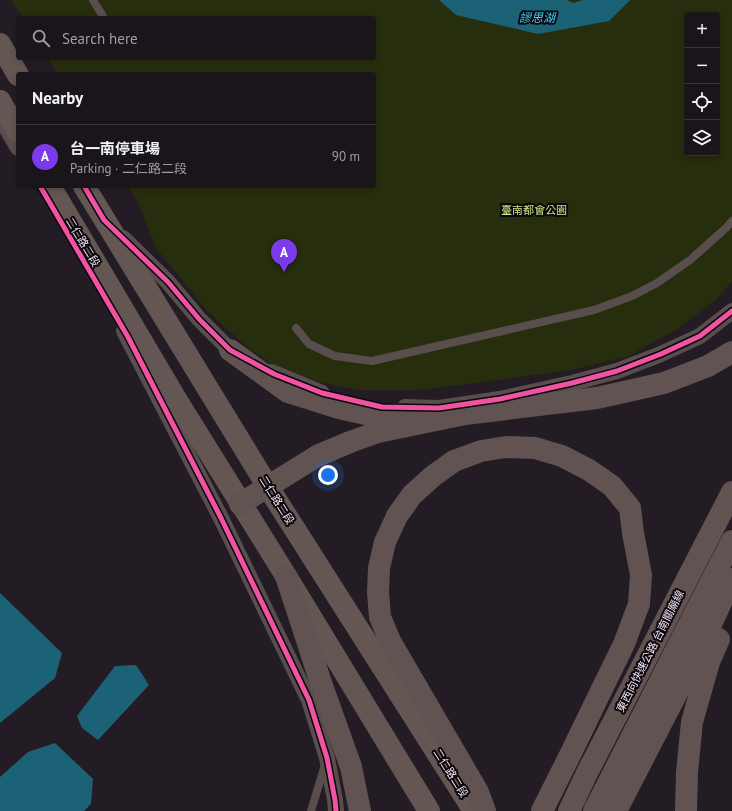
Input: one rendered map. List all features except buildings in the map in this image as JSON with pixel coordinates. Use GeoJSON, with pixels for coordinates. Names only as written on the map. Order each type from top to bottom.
{"type":"FeatureCollection","features":[{"type":"Feature","properties":{"kind":"highway"},"geometry":{"type":"LineString","coordinates":[[230,350],[288,392],[339,408],[370,415],[465,414]]}},
{"type":"Feature","properties":{"kind":"highway"},"geometry":{"type":"LineString","coordinates":[[240,504],[317,456],[378,432],[465,414],[597,398],[664,383],[708,366],[732,352]]}},
{"type":"Feature","properties":{"kind":"highway"},"geometry":{"type":"LineString","coordinates":[[484,811],[478,792],[390,641],[380,617],[378,592],[379,568],[385,542],[397,516],[412,495],[433,476],[454,462],[481,450],[506,448],[535,448],[562,456],[589,470],[612,486],[630,508],[641,575],[639,604],[624,644],[572,753],[542,811]]}},
{"type":"Feature","properties":{"kind":"highway","name":"東西向快速公路 台南關廟線"},"geometry":{"type":"LineString","coordinates":[[569,811],[586,775],[732,492]]}},
{"type":"Feature","properties":{"kind":"highway","name":"東西向快速公路 台南關廟線"},"geometry":{"type":"LineString","coordinates":[[604,806],[679,643],[732,541]]}},
{"type":"Feature","properties":{"kind":"highway"},"geometry":{"type":"LineString","coordinates":[[286,576],[320,680],[351,767],[360,811]]}},
{"type":"Feature","properties":{"kind":"highway"},"geometry":{"type":"LineString","coordinates":[[604,806],[698,652],[732,579]]}},
{"type":"Feature","properties":{"kind":"highway"},"geometry":{"type":"LineString","coordinates":[[686,811],[692,722],[709,662],[732,611]]}},
{"type":"Feature","properties":{"kind":"main road"},"geometry":{"type":"LineString","coordinates":[[0,44],[16,72]]}},
{"type":"Feature","properties":{"kind":"main road"},"geometry":{"type":"LineString","coordinates":[[0,101],[16,129]]}},
{"type":"Feature","properties":{"kind":"main road","name":"二仁路二段"},"geometry":{"type":"LineString","coordinates":[[51,188],[176,399],[429,811]]}},
{"type":"Feature","properties":{"kind":"main road","name":"二仁路二段"},"geometry":{"type":"LineString","coordinates":[[85,188],[268,487],[474,811]]}},
{"type":"Feature","properties":{"kind":"street"},"geometry":{"type":"LineString","coordinates":[[0,118],[16,145]]}},
{"type":"Feature","properties":{"kind":"street"},"geometry":{"type":"LineString","coordinates":[[41,188],[128,337],[221,518],[309,700],[327,758],[336,811]]}},
{"type":"Feature","properties":{"kind":"street"},"geometry":{"type":"LineString","coordinates":[[104,220],[168,282],[199,319],[230,350],[274,374],[322,393],[382,407],[439,408],[500,399],[617,371],[661,354],[700,336],[732,311]]}},
{"type":"Feature","properties":{"kind":"lane"},"geometry":{"type":"LineString","coordinates":[[94,0],[103,16]]}},
{"type":"Feature","properties":{"kind":"lane"},"geometry":{"type":"LineString","coordinates":[[296,328],[309,344],[335,356],[372,360],[594,310],[632,296],[657,283],[690,260],[732,221]]}},
{"type":"Feature","properties":{"kind":"lane"},"geometry":{"type":"LineString","coordinates":[[311,811],[327,758]]}},
{"type":"Feature","properties":{"kind":"green space","name":"臺南都會公園"},"geometry":{"type":"Polygon","coordinates":[[[11,0],[732,0],[732,281],[717,299],[676,330],[629,356],[572,370],[422,390],[357,390],[305,379],[276,367],[248,348],[207,311],[156,248],[138,202],[129,188],[376,188],[376,72],[57,72],[49,60],[376,60],[376,16],[22,16],[11,0]]]}},
{"type":"Feature","properties":{"kind":"water","name":"謬思湖"},"geometry":{"type":"Polygon","coordinates":[[[439,0],[567,0],[573,3],[583,0],[630,0],[609,21],[538,34],[456,15],[439,0]]]}},
{"type":"Feature","properties":{"kind":"water"},"geometry":{"type":"Polygon","coordinates":[[[0,593],[62,653],[55,678],[0,723],[0,593]]]}},
{"type":"Feature","properties":{"kind":"water"},"geometry":{"type":"Polygon","coordinates":[[[136,665],[149,685],[98,740],[82,728],[77,716],[115,666],[136,665]]]}},
{"type":"Feature","properties":{"kind":"water"},"geometry":{"type":"Polygon","coordinates":[[[55,743],[93,779],[91,804],[84,811],[0,811],[0,777],[28,752],[55,743]]]}},
{"type":"Feature","properties":{"kind":"cycle path"},"geometry":{"type":"LineString","coordinates":[[41,188],[128,337],[221,518],[309,700],[327,758],[336,811]]}},
{"type":"Feature","properties":{"kind":"cycle path"},"geometry":{"type":"LineString","coordinates":[[85,188],[104,220],[168,282],[199,319],[230,350],[274,374],[322,393],[382,407],[439,408],[500,399],[617,371],[661,354],[700,336],[732,311]]}},
{"type":"Feature","properties":{"kind":"place","name":"台一南停車場"},"geometry":{"type":"Point","coordinates":[284,272]}}]}
